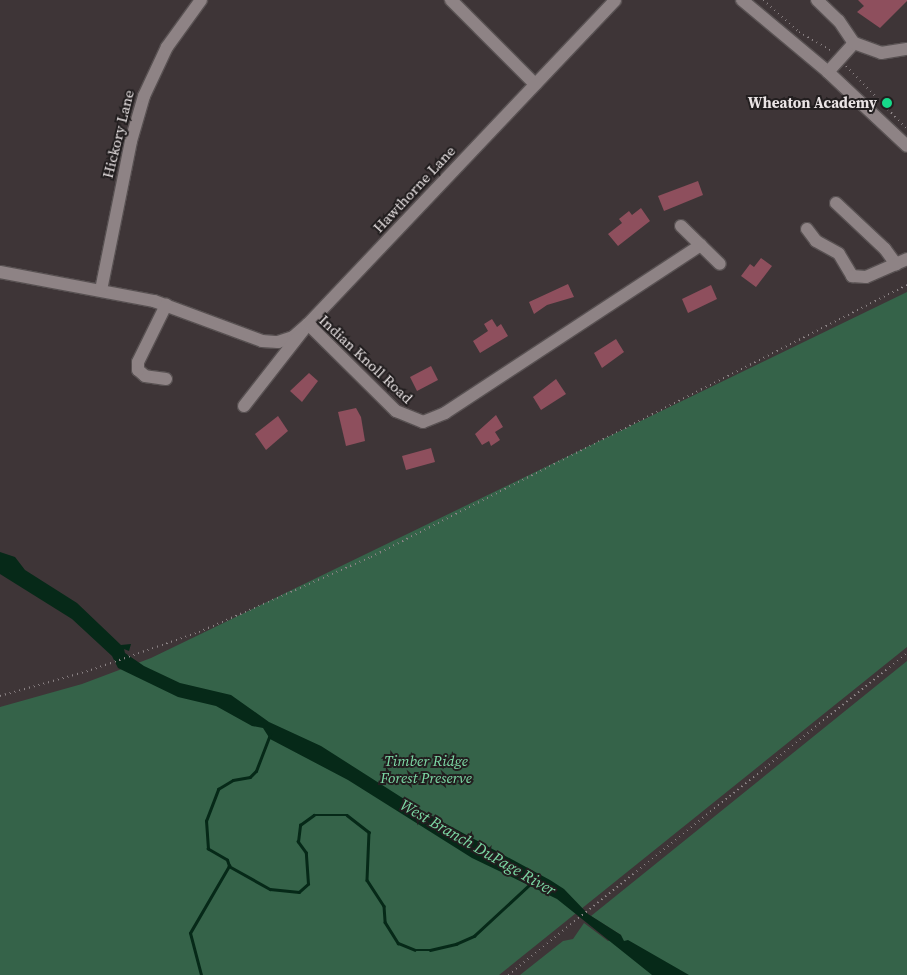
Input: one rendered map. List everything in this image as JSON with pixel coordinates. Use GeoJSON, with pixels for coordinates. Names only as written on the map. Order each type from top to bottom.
{"type":"FeatureCollection","features":[{"type":"Feature","properties":{"kind":"street","name":"Hickory Lane"},"geometry":{"type":"LineString","coordinates":[[101,290],[131,141],[144,96],[167,47],[201,0]]}},
{"type":"Feature","properties":{"kind":"street"},"geometry":{"type":"LineString","coordinates":[[451,0],[535,84]]}},
{"type":"Feature","properties":{"kind":"street","name":"Hawthorne Lane"},"geometry":{"type":"LineString","coordinates":[[244,406],[308,324],[615,0]]}},
{"type":"Feature","properties":{"kind":"street"},"geometry":{"type":"LineString","coordinates":[[742,0],[828,72],[907,146]]}},
{"type":"Feature","properties":{"kind":"street"},"geometry":{"type":"LineString","coordinates":[[816,0],[839,20],[854,43],[881,53],[907,49]]}},
{"type":"Feature","properties":{"kind":"street"},"geometry":{"type":"LineString","coordinates":[[828,72],[854,43]]}},
{"type":"Feature","properties":{"kind":"street"},"geometry":{"type":"LineString","coordinates":[[807,229],[816,241],[839,254],[852,276],[866,277],[901,261],[885,249],[836,202]]}},
{"type":"Feature","properties":{"kind":"street"},"geometry":{"type":"LineString","coordinates":[[681,226],[720,264]]}},
{"type":"Feature","properties":{"kind":"street","name":"Indian Knoll Road"},"geometry":{"type":"LineString","coordinates":[[0,272],[101,290],[166,306],[262,341],[278,342],[292,337],[308,324],[396,411],[423,422],[445,414],[701,245]]}},
{"type":"Feature","properties":{"kind":"street"},"geometry":{"type":"LineString","coordinates":[[166,306],[138,362],[138,370],[145,376],[166,379]]}},
{"type":"Feature","properties":{"kind":"path"},"geometry":{"type":"LineString","coordinates":[[0,696],[131,656],[248,612],[371,557],[907,285]]}},
{"type":"Feature","properties":{"kind":"path"},"geometry":{"type":"LineString","coordinates":[[508,975],[907,653]]}},
{"type":"Feature","properties":{"kind":"green space","name":"Timber Ridge Forest Preserve"},"geometry":{"type":"Polygon","coordinates":[[[907,292],[907,647],[499,975],[0,975],[0,707],[82,684],[151,658],[907,292]]]}},
{"type":"Feature","properties":{"kind":"green space"},"geometry":{"type":"Polygon","coordinates":[[[907,661],[907,975],[520,975],[563,941],[573,939],[584,923],[608,941],[621,935],[591,916],[907,661]]]}},
{"type":"Feature","properties":{"kind":"water","name":"West Branch DuPage River"},"geometry":{"type":"Polygon","coordinates":[[[0,552],[15,557],[25,570],[77,603],[121,645],[131,644],[129,651],[124,649],[125,653],[144,666],[180,683],[231,695],[269,722],[321,746],[426,813],[550,880],[564,889],[588,914],[621,935],[624,941],[628,940],[689,975],[652,975],[557,899],[472,858],[348,780],[270,739],[263,728],[252,726],[216,706],[178,697],[118,668],[112,656],[72,619],[0,574],[0,552]]]}},
{"type":"Feature","properties":{"kind":"building"},"geometry":{"type":"Polygon","coordinates":[[[858,0],[907,1],[880,28],[857,12],[864,6],[858,0]]]}},
{"type":"Feature","properties":{"kind":"building"},"geometry":{"type":"Polygon","coordinates":[[[698,181],[703,195],[664,211],[658,196],[698,181]]]}},
{"type":"Feature","properties":{"kind":"building"},"geometry":{"type":"Polygon","coordinates":[[[641,208],[650,221],[618,246],[608,234],[622,223],[619,219],[629,211],[632,215],[641,208]]]}},
{"type":"Feature","properties":{"kind":"building"},"geometry":{"type":"Polygon","coordinates":[[[761,258],[772,266],[756,287],[741,276],[750,264],[754,267],[761,258]]]}},
{"type":"Feature","properties":{"kind":"building"},"geometry":{"type":"Polygon","coordinates":[[[568,284],[574,297],[547,305],[534,314],[529,302],[568,284]]]}},
{"type":"Feature","properties":{"kind":"building"},"geometry":{"type":"Polygon","coordinates":[[[711,285],[717,299],[688,313],[682,299],[711,285]]]}},
{"type":"Feature","properties":{"kind":"building"},"geometry":{"type":"Polygon","coordinates":[[[492,319],[497,327],[501,324],[508,336],[480,353],[473,341],[488,331],[484,324],[492,319]]]}},
{"type":"Feature","properties":{"kind":"building"},"geometry":{"type":"Polygon","coordinates":[[[616,339],[624,352],[602,368],[594,353],[616,339]]]}},
{"type":"Feature","properties":{"kind":"building"},"geometry":{"type":"Polygon","coordinates":[[[431,366],[438,380],[417,391],[410,377],[431,366]]]}},
{"type":"Feature","properties":{"kind":"building"},"geometry":{"type":"Polygon","coordinates":[[[309,373],[318,381],[302,402],[290,391],[309,373]]]}},
{"type":"Feature","properties":{"kind":"building"},"geometry":{"type":"Polygon","coordinates":[[[556,379],[566,394],[541,410],[533,397],[556,379]]]}},
{"type":"Feature","properties":{"kind":"building"},"geometry":{"type":"Polygon","coordinates":[[[356,408],[361,417],[365,441],[346,446],[338,412],[356,408]]]}},
{"type":"Feature","properties":{"kind":"building"},"geometry":{"type":"Polygon","coordinates":[[[496,415],[503,427],[495,432],[500,440],[491,446],[489,441],[482,445],[475,434],[496,415]]]}},
{"type":"Feature","properties":{"kind":"building"},"geometry":{"type":"Polygon","coordinates":[[[278,416],[288,431],[266,450],[255,434],[278,416]]]}},
{"type":"Feature","properties":{"kind":"building"},"geometry":{"type":"Polygon","coordinates":[[[431,448],[435,462],[406,470],[402,456],[431,448]]]}},
{"type":"Feature","properties":{"kind":"waterway"},"geometry":{"type":"LineString","coordinates":[[201,975],[190,933],[229,866],[227,860],[208,849],[206,821],[218,789],[233,780],[250,777],[256,771],[270,735]]}},
{"type":"Feature","properties":{"kind":"waterway","name":"West Branch DuPage River"},"geometry":{"type":"LineString","coordinates":[[229,866],[270,889],[299,892],[308,884],[306,853],[298,842],[300,825],[314,815],[347,815],[369,832],[367,880],[384,906],[385,922],[398,943],[415,950],[430,950],[456,944],[474,936],[529,885]]}},
{"type":"Feature","properties":{"kind":"place","name":"Wheaton Academy"},"geometry":{"type":"Point","coordinates":[887,103]}}]}
